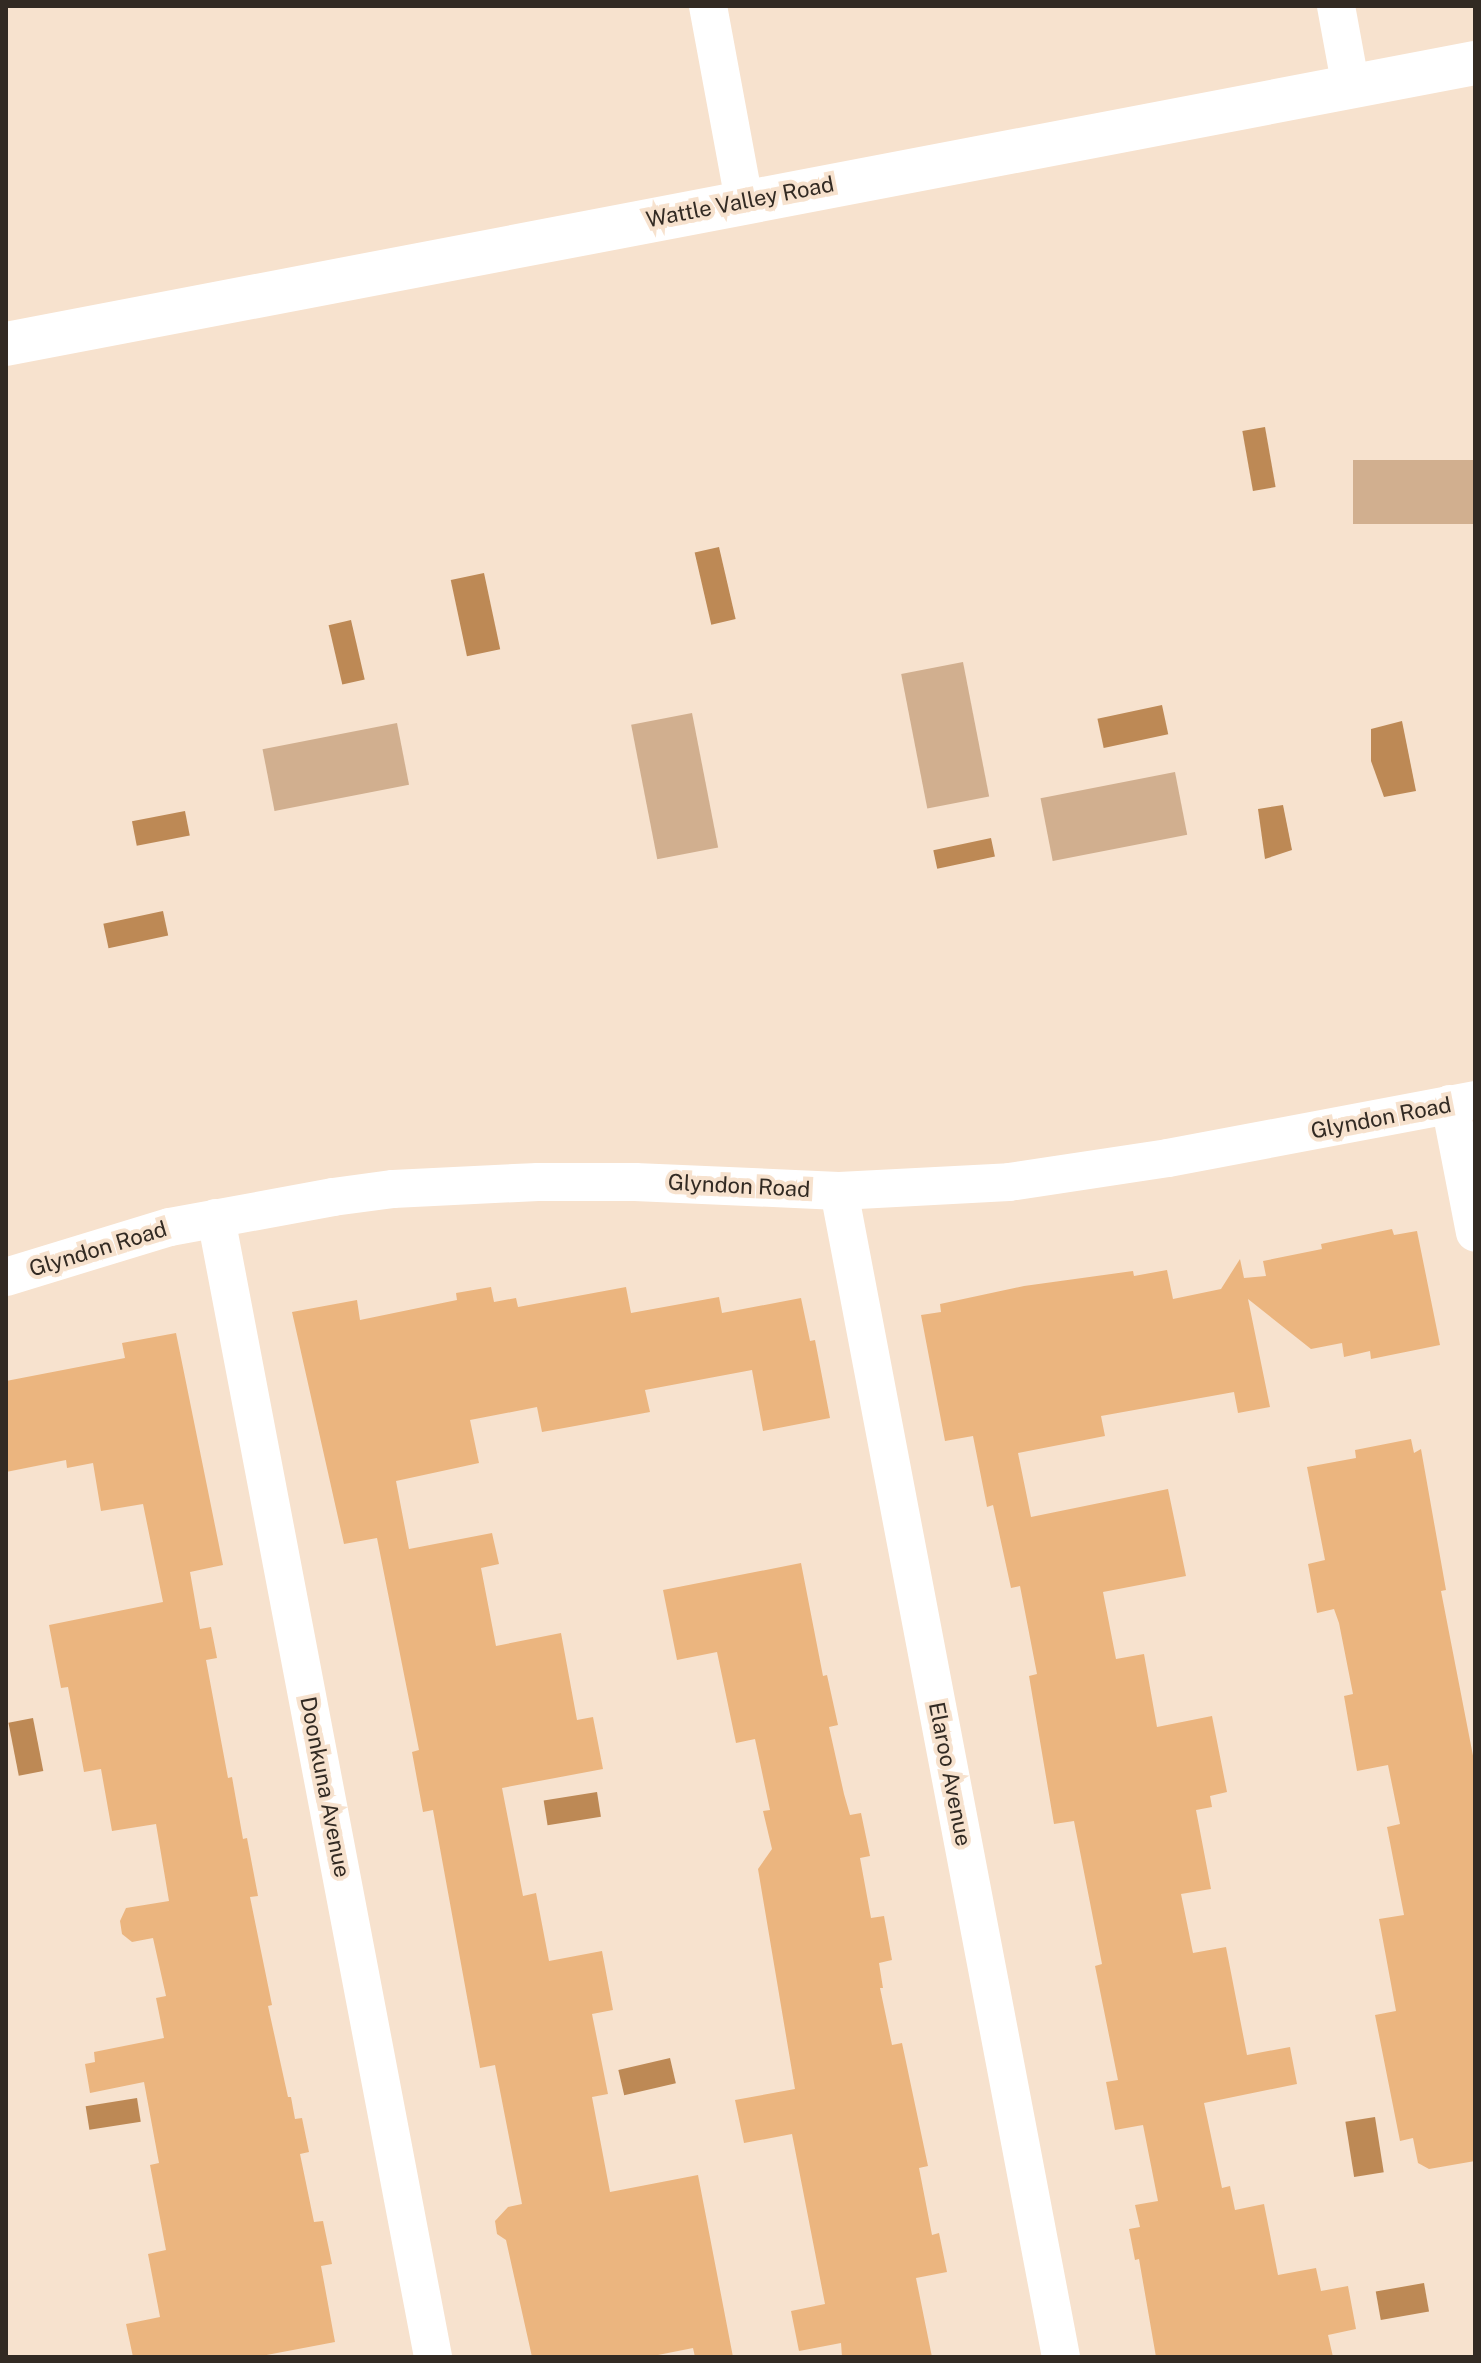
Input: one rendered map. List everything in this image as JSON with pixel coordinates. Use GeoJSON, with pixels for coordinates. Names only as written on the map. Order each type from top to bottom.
{"type":"FeatureCollection","features":[{"type":"Feature","properties":{"kind":"street"},"geometry":{"type":"LineString","coordinates":[[708,6],[744,201]]}},
{"type":"Feature","properties":{"kind":"street"},"geometry":{"type":"LineString","coordinates":[[1336,6],[1351,88]]}},
{"type":"Feature","properties":{"kind":"street","name":"Wattle Valley Road"},"geometry":{"type":"LineString","coordinates":[[6,344],[1475,63]]}},
{"type":"Feature","properties":{"kind":"street"},"geometry":{"type":"LineString","coordinates":[[1463,1102],[1475,1233]]}},
{"type":"Feature","properties":{"kind":"street","name":"Glyndon Road"},"geometry":{"type":"LineString","coordinates":[[6,1277],[120,1241],[216,1218],[333,1197],[460,1184],[635,1182],[839,1191],[924,1189],[1086,1172],[1463,1102]]}},
{"type":"Feature","properties":{"kind":"street","name":"Elaroo Avenue"},"geometry":{"type":"LineString","coordinates":[[839,1191],[1061,2357]]}},
{"type":"Feature","properties":{"kind":"street","name":"Doonkuna Avenue"},"geometry":{"type":"LineString","coordinates":[[216,1218],[433,2357]]}},
{"type":"Feature","properties":{"kind":"shaded area"},"geometry":{"type":"Polygon","coordinates":[[[1265,427],[1276,487],[1253,491],[1242,431],[1265,427]]]}},
{"type":"Feature","properties":{"kind":"shaded area"},"geometry":{"type":"Polygon","coordinates":[[[1353,460],[1475,460],[1475,524],[1353,524],[1353,460]]]}},
{"type":"Feature","properties":{"kind":"shaded area"},"geometry":{"type":"Polygon","coordinates":[[[719,547],[736,619],[711,625],[695,553],[719,547]]]}},
{"type":"Feature","properties":{"kind":"shaded area"},"geometry":{"type":"Polygon","coordinates":[[[484,573],[500,649],[467,656],[451,580],[484,573]]]}},
{"type":"Feature","properties":{"kind":"shaded area"},"geometry":{"type":"Polygon","coordinates":[[[351,620],[365,679],[342,685],[329,625],[351,620]]]}},
{"type":"Feature","properties":{"kind":"shaded area"},"geometry":{"type":"Polygon","coordinates":[[[963,662],[989,796],[927,809],[901,674],[963,662]]]}},
{"type":"Feature","properties":{"kind":"shaded area"},"geometry":{"type":"Polygon","coordinates":[[[1162,705],[1168,734],[1104,748],[1097,719],[1162,705]]]}},
{"type":"Feature","properties":{"kind":"shaded area"},"geometry":{"type":"Polygon","coordinates":[[[692,713],[718,847],[657,859],[631,725],[692,713]]]}},
{"type":"Feature","properties":{"kind":"shaded area"},"geometry":{"type":"Polygon","coordinates":[[[1402,721],[1416,791],[1384,797],[1371,761],[1371,729],[1402,721]]]}},
{"type":"Feature","properties":{"kind":"shaded area"},"geometry":{"type":"Polygon","coordinates":[[[397,723],[409,785],[275,811],[263,749],[397,723]]]}},
{"type":"Feature","properties":{"kind":"shaded area"},"geometry":{"type":"Polygon","coordinates":[[[1175,772],[1187,835],[1053,861],[1041,798],[1175,772]]]}},
{"type":"Feature","properties":{"kind":"shaded area"},"geometry":{"type":"Polygon","coordinates":[[[1283,805],[1292,850],[1265,859],[1258,809],[1283,805]]]}},
{"type":"Feature","properties":{"kind":"shaded area"},"geometry":{"type":"Polygon","coordinates":[[[185,811],[190,836],[137,846],[132,821],[185,811]]]}},
{"type":"Feature","properties":{"kind":"shaded area"},"geometry":{"type":"Polygon","coordinates":[[[991,838],[995,857],[937,869],[933,850],[991,838]]]}},
{"type":"Feature","properties":{"kind":"shaded area"},"geometry":{"type":"Polygon","coordinates":[[[163,911],[168,935],[109,948],[103,924],[163,911]]]}},
{"type":"Feature","properties":{"kind":"shaded area"},"geometry":{"type":"Polygon","coordinates":[[[33,1718],[43,1771],[19,1776],[8,1723],[33,1718]]]}},
{"type":"Feature","properties":{"kind":"shaded area"},"geometry":{"type":"Polygon","coordinates":[[[597,1792],[601,1817],[548,1825],[544,1800],[597,1792]]]}},
{"type":"Feature","properties":{"kind":"shaded area"},"geometry":{"type":"Polygon","coordinates":[[[670,2058],[676,2083],[624,2095],[618,2070],[670,2058]]]}},
{"type":"Feature","properties":{"kind":"shaded area"},"geometry":{"type":"Polygon","coordinates":[[[137,2098],[141,2122],[89,2130],[86,2106],[137,2098]]]}},
{"type":"Feature","properties":{"kind":"shaded area"},"geometry":{"type":"Polygon","coordinates":[[[1375,2117],[1384,2172],[1354,2177],[1345,2122],[1375,2117]]]}},
{"type":"Feature","properties":{"kind":"shaded area"},"geometry":{"type":"Polygon","coordinates":[[[1424,2283],[1429,2312],[1381,2320],[1376,2292],[1424,2283]]]}},
{"type":"Feature","properties":{"kind":"building"},"geometry":{"type":"Polygon","coordinates":[[[1392,1229],[1394,1235],[1417,1231],[1440,1345],[1371,1359],[1370,1351],[1344,1357],[1342,1343],[1311,1349],[1248,1299],[1270,1407],[1238,1413],[1234,1392],[1101,1416],[1105,1436],[1018,1453],[1031,1517],[1168,1489],[1186,1576],[1103,1592],[1116,1659],[1144,1654],[1157,1727],[1212,1716],[1227,1792],[1210,1796],[1212,1807],[1196,1810],[1211,1889],[1181,1894],[1193,1953],[1226,1947],[1247,2055],[1290,2047],[1297,2084],[1204,2103],[1222,2188],[1230,2186],[1235,2210],[1264,2204],[1278,2275],[1316,2268],[1321,2291],[1348,2286],[1356,2329],[1328,2335],[1333,2357],[1156,2357],[1139,2259],[1135,2260],[1129,2229],[1140,2227],[1135,2205],[1158,2201],[1143,2125],[1115,2130],[1106,2082],[1118,2080],[1095,1966],[1102,1964],[1074,1821],[1054,1824],[1029,1676],[1037,1674],[1020,1586],[1011,1588],[993,1505],[987,1507],[973,1436],[945,1441],[921,1315],[941,1312],[940,1304],[1024,1286],[1133,1271],[1134,1276],[1167,1270],[1173,1299],[1221,1289],[1240,1259],[1244,1278],[1266,1276],[1263,1261],[1322,1249],[1321,1244],[1392,1229]]]}},
{"type":"Feature","properties":{"kind":"building"},"geometry":{"type":"Polygon","coordinates":[[[491,1287],[494,1302],[516,1298],[518,1307],[626,1287],[631,1313],[719,1297],[722,1313],[801,1298],[810,1341],[815,1340],[830,1418],[763,1431],[752,1370],[645,1390],[650,1412],[542,1432],[537,1407],[470,1420],[479,1463],[396,1481],[409,1549],[492,1533],[499,1564],[481,1568],[496,1646],[561,1633],[577,1720],[593,1717],[603,1769],[502,1788],[523,1896],[536,1893],[549,1961],[602,1951],[613,2010],[592,2014],[608,2094],[592,2097],[610,2192],[698,2175],[733,2357],[695,2357],[693,2348],[648,2357],[532,2357],[506,2240],[497,2234],[495,2221],[508,2207],[522,2204],[495,2065],[480,2068],[433,1810],[423,1812],[412,1752],[419,1750],[377,1538],[344,1544],[292,1312],[357,1300],[360,1320],[457,1300],[456,1293],[491,1287]]]}},
{"type":"Feature","properties":{"kind":"building"},"geometry":{"type":"Polygon","coordinates":[[[176,1333],[223,1565],[190,1572],[200,1629],[211,1627],[217,1658],[206,1660],[228,1778],[232,1777],[243,1839],[247,1838],[258,1896],[250,1897],[272,2005],[268,2006],[288,2097],[291,2097],[295,2119],[302,2118],[309,2152],[300,2154],[314,2222],[323,2221],[332,2264],[321,2266],[335,2342],[256,2357],[133,2357],[126,2324],[160,2317],[148,2254],[166,2250],[150,2165],[159,2163],[144,2082],[90,2093],[85,2064],[95,2062],[94,2052],[164,2038],[156,1998],[166,1996],[153,1938],[132,1942],[122,1934],[120,1921],[126,1908],[169,1901],[156,1824],[112,1831],[101,1769],[84,1772],[68,1687],[61,1688],[49,1625],[163,1602],[143,1504],[101,1511],[93,1463],[67,1468],[66,1460],[6,1472],[6,1381],[125,1358],[122,1343],[176,1333]]]}},
{"type":"Feature","properties":{"kind":"building"},"geometry":{"type":"Polygon","coordinates":[[[1411,1439],[1414,1453],[1421,1449],[1446,1590],[1441,1591],[1475,1766],[1475,2161],[1429,2169],[1418,2163],[1413,2138],[1400,2141],[1375,2015],[1396,2011],[1379,1919],[1404,1915],[1387,1827],[1400,1824],[1388,1765],[1357,1771],[1344,1696],[1353,1694],[1339,1623],[1334,1609],[1317,1613],[1308,1564],[1325,1560],[1307,1467],[1356,1458],[1355,1450],[1411,1439]]]}},
{"type":"Feature","properties":{"kind":"building"},"geometry":{"type":"Polygon","coordinates":[[[801,1563],[823,1676],[827,1675],[838,1725],[829,1727],[844,1794],[850,1815],[861,1813],[870,1856],[860,1858],[871,1918],[884,1916],[892,1960],[879,1963],[883,1988],[880,1988],[892,2045],[902,2043],[928,2166],[919,2168],[932,2235],[939,2233],[947,2272],[916,2278],[932,2357],[842,2357],[841,2343],[799,2351],[791,2311],[825,2304],[792,2134],[744,2143],[735,2100],[795,2089],[758,1869],[772,1849],[763,1811],[770,1810],[755,1739],[736,1743],[717,1652],[677,1660],[663,1590],[801,1563]]]}}]}
